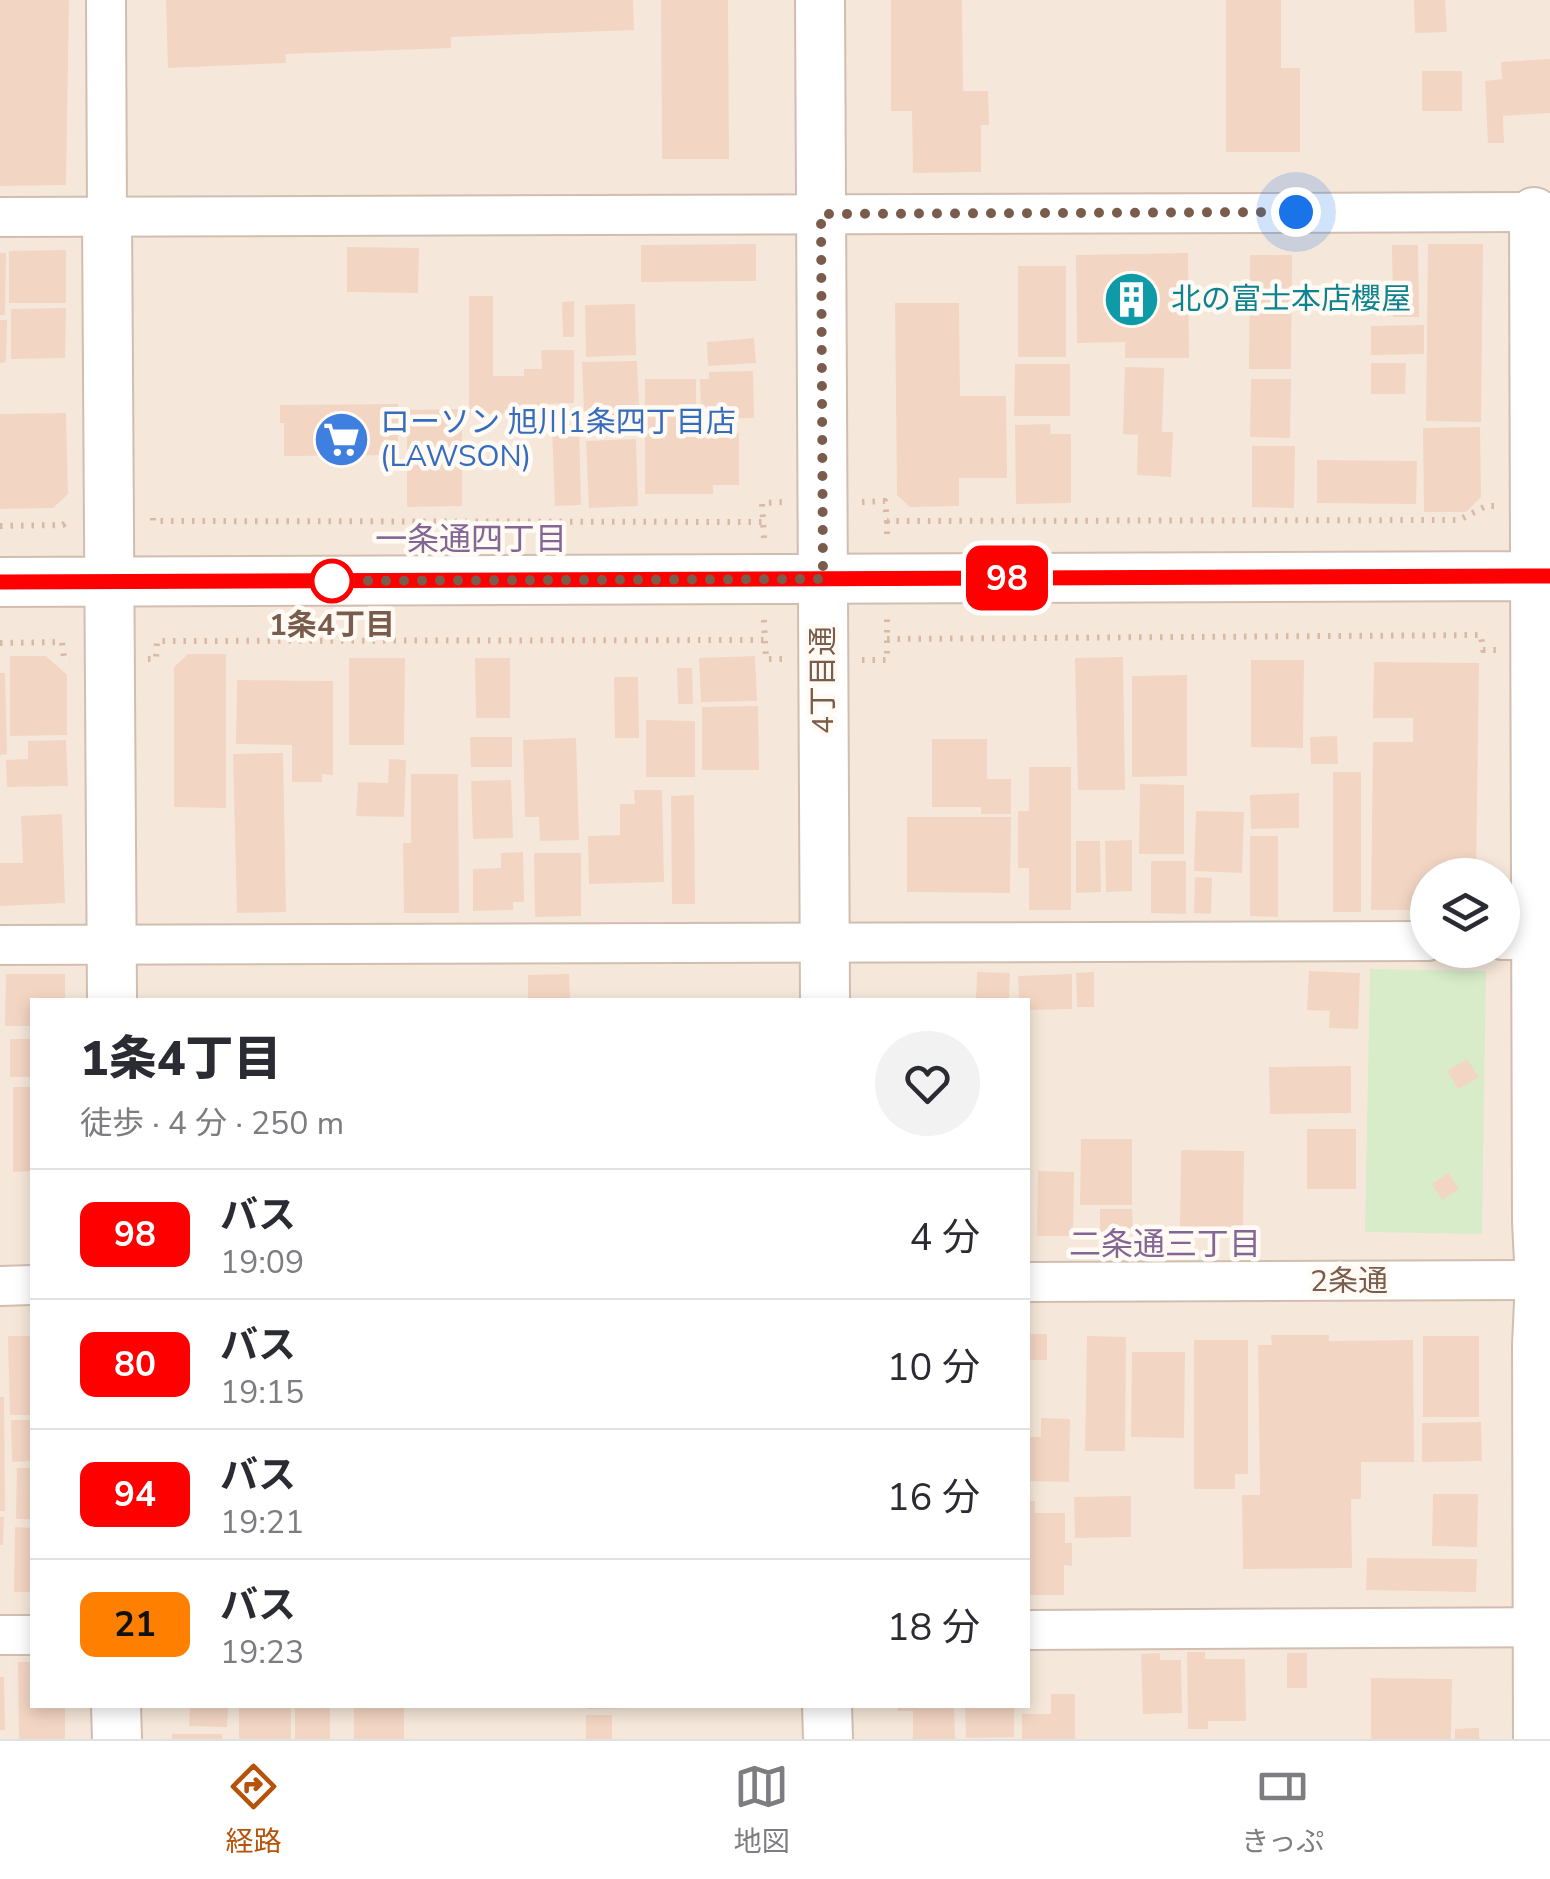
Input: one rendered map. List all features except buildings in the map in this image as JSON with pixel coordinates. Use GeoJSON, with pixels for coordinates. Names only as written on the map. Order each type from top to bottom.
{"type":"FeatureCollection","features":[{"type":"Feature","properties":{"kind":"street"},"geometry":{"type":"LineString","coordinates":[[106,0],[112,998]]}},
{"type":"Feature","properties":{"kind":"street","name":"4丁目通"},"geometry":{"type":"LineString","coordinates":[[820,0],[825,998]]}},
{"type":"Feature","properties":{"kind":"street"},"geometry":{"type":"LineString","coordinates":[[0,216],[1542,212],[1543,576],[1530,940],[1537,1203],[1545,1280],[1537,1345],[1544,1627],[1538,1739]]}},
{"type":"Feature","properties":{"kind":"street"},"geometry":{"type":"LineString","coordinates":[[0,582],[1543,576]]}},
{"type":"Feature","properties":{"kind":"street"},"geometry":{"type":"LineString","coordinates":[[0,945],[1410,940]]}},
{"type":"Feature","properties":{"kind":"street","name":"2条通"},"geometry":{"type":"LineString","coordinates":[[1030,1282],[1545,1280]]}},
{"type":"Feature","properties":{"kind":"street"},"geometry":{"type":"LineString","coordinates":[[0,1286],[30,1286]]}},
{"type":"Feature","properties":{"kind":"street"},"geometry":{"type":"LineString","coordinates":[[1030,1630],[1544,1627]]}},
{"type":"Feature","properties":{"kind":"street"},"geometry":{"type":"LineString","coordinates":[[0,1635],[30,1635]]}},
{"type":"Feature","properties":{"kind":"street"},"geometry":{"type":"LineString","coordinates":[[116,1708],[117,1739]]}},
{"type":"Feature","properties":{"kind":"street"},"geometry":{"type":"LineString","coordinates":[[828,1708],[828,1739]]}},
{"type":"Feature","properties":{"kind":"path"},"geometry":{"type":"LineString","coordinates":[[885,502],[887,521],[1459,520],[1486,506]]}},
{"type":"Feature","properties":{"kind":"path"},"geometry":{"type":"LineString","coordinates":[[153,521],[764,522],[762,503]]}},
{"type":"Feature","properties":{"kind":"path"},"geometry":{"type":"LineString","coordinates":[[0,526],[64,526]]}},
{"type":"Feature","properties":{"kind":"path"},"geometry":{"type":"LineString","coordinates":[[887,660],[887,639],[1482,635],[1483,650]]}},
{"type":"Feature","properties":{"kind":"path"},"geometry":{"type":"LineString","coordinates":[[156,659],[157,641],[764,640],[766,659]]}},
{"type":"Feature","properties":{"kind":"path"},"geometry":{"type":"LineString","coordinates":[[0,643],[62,642],[64,658]]}},
{"type":"Feature","properties":{"kind":"shaded area"},"geometry":{"type":"Polygon","coordinates":[[[0,0],[1550,0],[1550,1739],[0,1739],[0,0]]]}},
{"type":"Feature","properties":{"kind":"green space"},"geometry":{"type":"Polygon","coordinates":[[[1370,969],[1486,971],[1482,1234],[1365,1232],[1370,969]]]}},
{"type":"Feature","properties":{"kind":"bus line","name":"98"},"geometry":{"type":"LineString","coordinates":[[0,582],[1550,576]]}},
{"type":"Feature","properties":{"kind":"place","name":"北の富士本店櫻屋"},"geometry":{"type":"Point","coordinates":[1132,299]}},
{"type":"Feature","properties":{"kind":"place","name":"ローソン 旭川1条四丁目店 (LAWSON)"},"geometry":{"type":"Point","coordinates":[341,439]}},
{"type":"Feature","properties":{"kind":"place","name":"1条4丁目"},"geometry":{"type":"Point","coordinates":[332,581]}},
{"type":"Feature","properties":{"kind":"district","name":"一条通四丁目"},"geometry":{"type":"Point","coordinates":[471,539]}},
{"type":"Feature","properties":{"kind":"district","name":"二条通三丁目"},"geometry":{"type":"Point","coordinates":[1165,1244]}},
{"type":"Feature","properties":{"kind":"route"},"geometry":{"type":"LineString","coordinates":[[332,581],[823,579],[821,214],[1296,212]]}}]}
